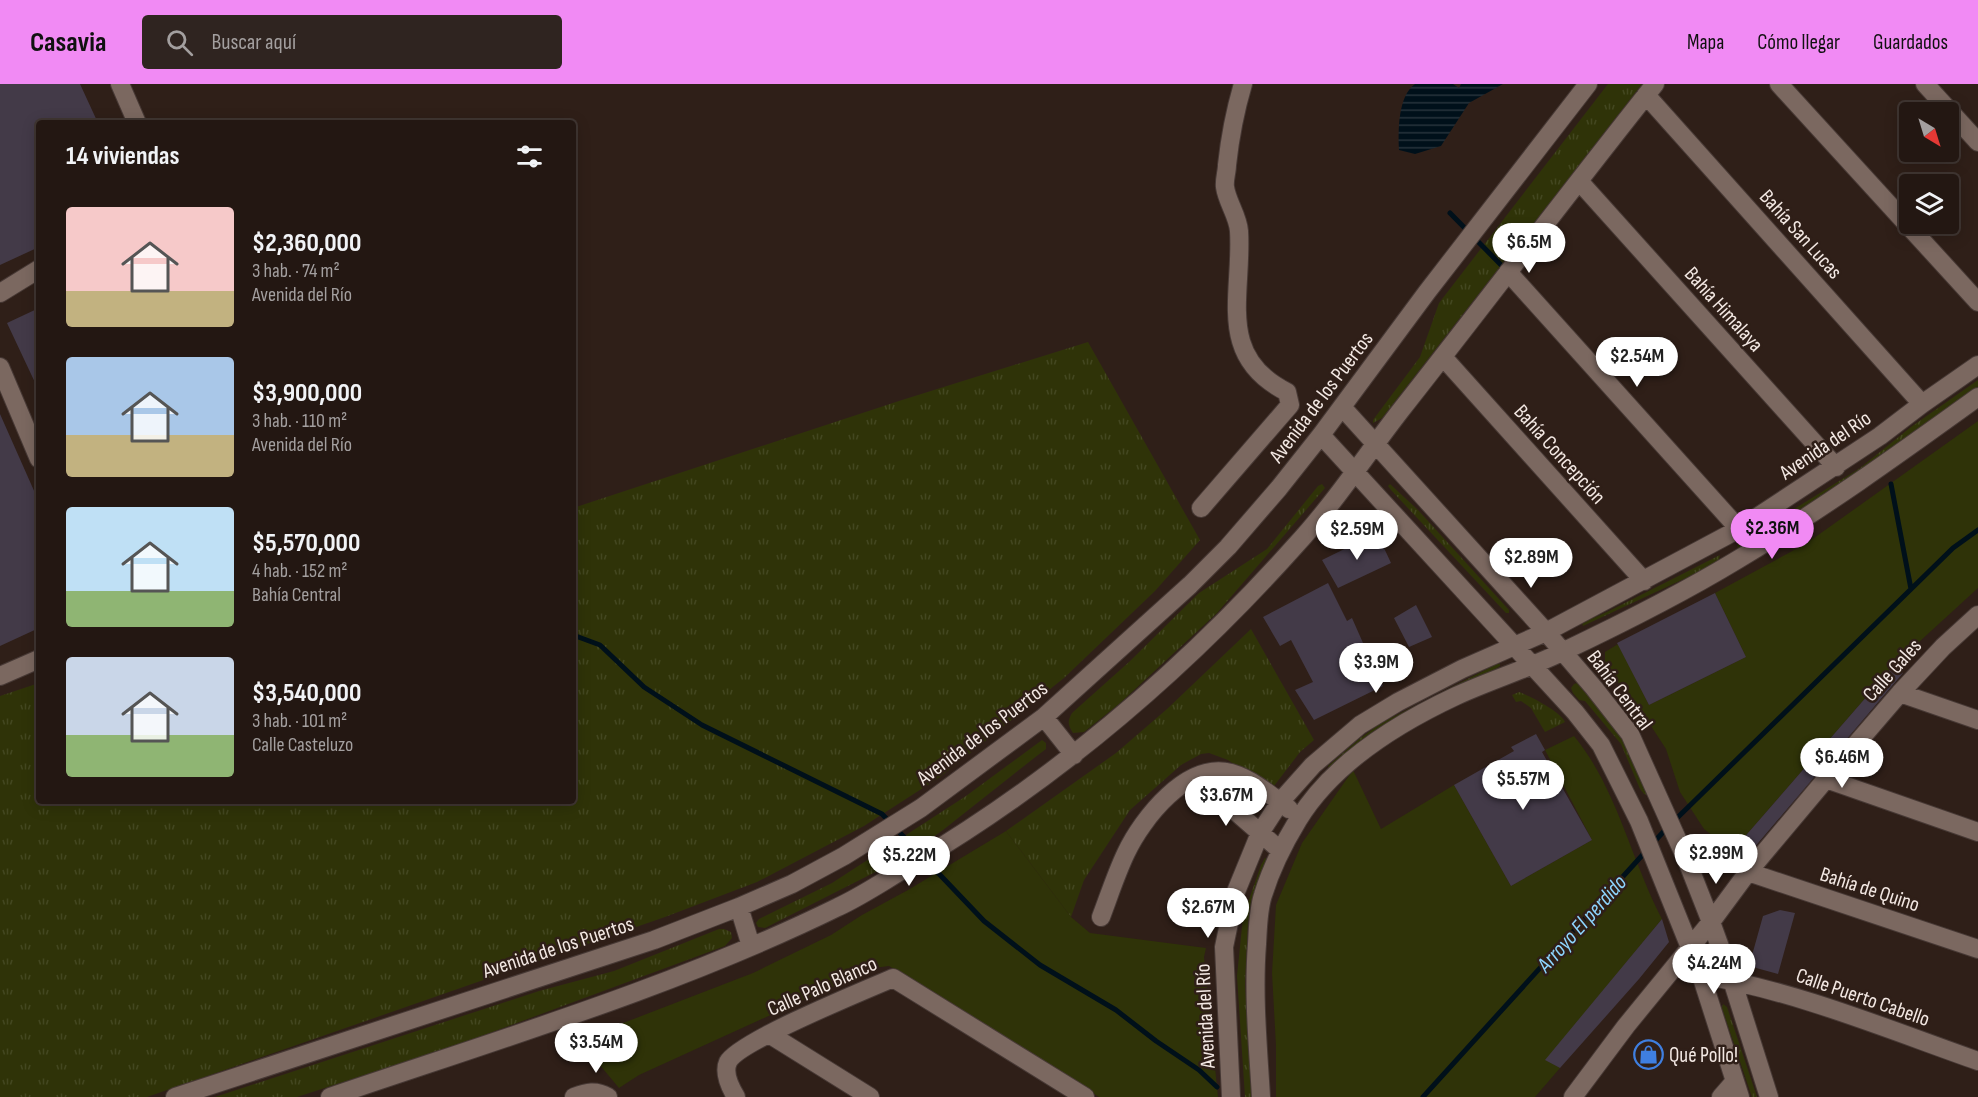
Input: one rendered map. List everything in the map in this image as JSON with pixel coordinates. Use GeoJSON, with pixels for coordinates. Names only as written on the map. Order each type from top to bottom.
{"type":"FeatureCollection","features":[{"type":"Feature","properties":{"kind":"street"},"geometry":{"type":"LineString","coordinates":[[120,84],[136,120]]}},
{"type":"Feature","properties":{"kind":"street"},"geometry":{"type":"LineString","coordinates":[[1202,507],[1290,405],[1287,392],[1267,381],[1255,369],[1245,352],[1236,319],[1239,228],[1225,188],[1230,138],[1243,84]]}},
{"type":"Feature","properties":{"kind":"street","name":"Avenida de los Puertos"},"geometry":{"type":"LineString","coordinates":[[175,1097],[654,940],[739,907],[802,879],[912,814],[1044,717],[1190,585],[1228,547],[1279,488],[1342,408],[1427,292],[1588,84]]}},
{"type":"Feature","properties":{"kind":"street"},"geometry":{"type":"LineString","coordinates":[[1779,84],[1978,302]]}},
{"type":"Feature","properties":{"kind":"street"},"geometry":{"type":"LineString","coordinates":[[1924,84],[1978,142]]}},
{"type":"Feature","properties":{"kind":"street"},"geometry":{"type":"LineString","coordinates":[[330,1097],[501,1040],[635,991],[751,946],[841,906],[952,840],[1074,755],[1162,681],[1233,614],[1299,542],[1650,90]]}},
{"type":"Feature","properties":{"kind":"street","name":"Bahía San Lucas"},"geometry":{"type":"LineString","coordinates":[[1650,90],[1922,404]]}},
{"type":"Feature","properties":{"kind":"street","name":"Bahía Himalaya"},"geometry":{"type":"LineString","coordinates":[[1579,181],[1836,466]]}},
{"type":"Feature","properties":{"kind":"street"},"geometry":{"type":"LineString","coordinates":[[0,293],[36,271]]}},
{"type":"Feature","properties":{"kind":"street"},"geometry":{"type":"LineString","coordinates":[[1508,272],[1731,533],[1737,561]]}},
{"type":"Feature","properties":{"kind":"street","name":"Bahía Concepción"},"geometry":{"type":"LineString","coordinates":[[1443,357],[1644,581]]}},
{"type":"Feature","properties":{"kind":"street","name":"Avenida del Río"},"geometry":{"type":"LineString","coordinates":[[1231,1097],[1224,947],[1235,894],[1260,833],[1280,802],[1313,765],[1360,725],[1398,702],[1462,669],[1546,632],[1731,533],[1836,466],[1978,365]]}},
{"type":"Feature","properties":{"kind":"street"},"geometry":{"type":"LineString","coordinates":[[0,368],[36,452]]}},
{"type":"Feature","properties":{"kind":"street"},"geometry":{"type":"LineString","coordinates":[[1261,1097],[1255,970],[1263,895],[1281,851],[1300,818],[1341,769],[1365,749],[1419,715],[1455,696],[1563,652],[1737,561],[1816,510],[1978,398]]}},
{"type":"Feature","properties":{"kind":"street","name":"Bahía Central"},"geometry":{"type":"LineString","coordinates":[[1342,408],[1546,632],[1594,688],[1630,735],[1687,861],[1711,922],[1769,1097]]}},
{"type":"Feature","properties":{"kind":"street"},"geometry":{"type":"LineString","coordinates":[[1321,435],[1575,712],[1600,745],[1636,815],[1701,975],[1738,1089],[1721,1097]]}},
{"type":"Feature","properties":{"kind":"street","name":"Calle Gales"},"geometry":{"type":"LineString","coordinates":[[1573,1097],[1590,1089],[1626,1026],[1711,922],[1748,872],[1826,779],[1900,693],[1943,647],[1978,615]]}},
{"type":"Feature","properties":{"kind":"street"},"geometry":{"type":"LineString","coordinates":[[0,676],[36,660]]}},
{"type":"Feature","properties":{"kind":"street"},"geometry":{"type":"LineString","coordinates":[[1900,693],[1978,720]]}},
{"type":"Feature","properties":{"kind":"street"},"geometry":{"type":"LineString","coordinates":[[1044,717],[1074,755]]}},
{"type":"Feature","properties":{"kind":"street"},"geometry":{"type":"LineString","coordinates":[[1313,765],[1328,782]]}},
{"type":"Feature","properties":{"kind":"street"},"geometry":{"type":"LineString","coordinates":[[1101,917],[1126,852],[1148,818],[1172,791],[1196,777],[1214,771],[1245,778],[1300,818]]}},
{"type":"Feature","properties":{"kind":"street"},"geometry":{"type":"LineString","coordinates":[[1196,777],[1281,851]]}},
{"type":"Feature","properties":{"kind":"street"},"geometry":{"type":"LineString","coordinates":[[1826,779],[1978,832]]}},
{"type":"Feature","properties":{"kind":"street"},"geometry":{"type":"LineString","coordinates":[[1636,815],[1661,803]]}},
{"type":"Feature","properties":{"kind":"street","name":"Bahía de Quino"},"geometry":{"type":"LineString","coordinates":[[1748,872],[1978,949]]}},
{"type":"Feature","properties":{"kind":"street"},"geometry":{"type":"LineString","coordinates":[[739,907],[751,946]]}},
{"type":"Feature","properties":{"kind":"street","name":"Calle Puerto Cabello"},"geometry":{"type":"LineString","coordinates":[[1701,975],[1732,980],[1809,1001],[1978,1061]]}},
{"type":"Feature","properties":{"kind":"street","name":"Calle Palo Blanco"},"geometry":{"type":"LineString","coordinates":[[735,1095],[726,1072],[728,1063],[735,1053],[769,1034],[893,978],[1085,1097]]}},
{"type":"Feature","properties":{"kind":"street"},"geometry":{"type":"LineString","coordinates":[[769,1034],[870,1097]]}},
{"type":"Feature","properties":{"kind":"street"},"geometry":{"type":"LineString","coordinates":[[574,1097],[593,1092],[608,1097]]}},
{"type":"Feature","properties":{"kind":"green space"},"geometry":{"type":"Polygon","coordinates":[[[1608,84],[1642,84],[1382,418],[1373,423],[1420,357],[1439,303],[1608,84]]]}},
{"type":"Feature","properties":{"kind":"green space"},"geometry":{"type":"Polygon","coordinates":[[[1088,342],[1200,540],[1155,591],[1064,678],[940,777],[864,826],[757,882],[665,917],[147,1097],[0,1097],[0,696],[36,684],[36,804],[576,804],[576,507],[902,400],[1088,342]]]}},
{"type":"Feature","properties":{"kind":"green space"},"geometry":{"type":"Polygon","coordinates":[[[1978,380],[1978,389],[1864,471],[1739,550],[1738,544],[1860,468],[1911,427],[1978,380]]]}},
{"type":"Feature","properties":{"kind":"green space"},"geometry":{"type":"Polygon","coordinates":[[[1978,421],[1978,588],[1895,664],[1741,841],[1726,843],[1717,839],[1704,829],[1680,792],[1666,749],[1638,706],[1605,667],[1605,652],[1618,644],[1649,705],[1746,657],[1715,593],[1807,543],[1978,421]]]}},
{"type":"Feature","properties":{"kind":"green space"},"geometry":{"type":"Polygon","coordinates":[[[1322,484],[1325,488],[1217,613],[1119,704],[1084,732],[1073,733],[1069,723],[1072,713],[1129,662],[1199,593],[1267,549],[1322,484]]]}},
{"type":"Feature","properties":{"kind":"green space"},"geometry":{"type":"Polygon","coordinates":[[[1390,484],[1418,510],[1509,610],[1509,613],[1506,613],[1391,490],[1388,486],[1390,484]]]}},
{"type":"Feature","properties":{"kind":"green space"},"geometry":{"type":"Polygon","coordinates":[[[1720,555],[1718,563],[1583,626],[1582,623],[1720,555]]]}},
{"type":"Feature","properties":{"kind":"green space"},"geometry":{"type":"Polygon","coordinates":[[[1251,629],[1314,740],[1300,752],[1274,786],[1262,784],[1228,760],[1209,753],[1201,754],[1181,765],[1130,810],[1084,880],[1071,917],[1006,831],[1116,753],[1167,709],[1251,629]]]}},
{"type":"Feature","properties":{"kind":"green space"},"geometry":{"type":"Polygon","coordinates":[[[1497,664],[1500,666],[1329,769],[1328,766],[1381,723],[1497,664]]]}},
{"type":"Feature","properties":{"kind":"green space"},"geometry":{"type":"Polygon","coordinates":[[[1580,682],[1627,740],[1648,795],[1640,789],[1621,744],[1585,701],[1579,700],[1573,693],[1571,688],[1580,682]]]}},
{"type":"Feature","properties":{"kind":"green space"},"geometry":{"type":"Polygon","coordinates":[[[1519,692],[1552,709],[1565,722],[1545,732],[1531,708],[1521,701],[1516,702],[1512,695],[1519,692]]]}},
{"type":"Feature","properties":{"kind":"green space"},"geometry":{"type":"Polygon","coordinates":[[[1574,736],[1602,778],[1662,919],[1546,1060],[1560,1068],[1535,1097],[1276,1097],[1272,973],[1276,905],[1302,843],[1353,770],[1381,829],[1454,785],[1511,886],[1592,840],[1545,750],[1574,736]]]}},
{"type":"Feature","properties":{"kind":"green space"},"geometry":{"type":"Polygon","coordinates":[[[1042,740],[1046,743],[1046,749],[905,857],[765,928],[758,927],[756,923],[759,919],[832,883],[966,796],[1042,740]]]}},
{"type":"Feature","properties":{"kind":"green space"},"geometry":{"type":"Polygon","coordinates":[[[1229,784],[1257,802],[1260,807],[1255,812],[1247,809],[1221,787],[1229,784]]]}},
{"type":"Feature","properties":{"kind":"green space"},"geometry":{"type":"Polygon","coordinates":[[[1006,831],[1071,917],[1090,933],[1206,948],[1204,957],[1218,1097],[1099,1097],[889,966],[874,968],[639,1075],[619,1088],[579,1040],[753,973],[831,935],[1006,831]]]}},
{"type":"Feature","properties":{"kind":"green space"},"geometry":{"type":"Polygon","coordinates":[[[1265,858],[1267,859],[1248,922],[1245,985],[1253,1097],[1245,1097],[1237,976],[1243,917],[1265,858]]]}},
{"type":"Feature","properties":{"kind":"green space"},"geometry":{"type":"Polygon","coordinates":[[[719,929],[731,932],[732,938],[725,946],[460,1044],[297,1097],[215,1097],[539,991],[614,971],[719,929]]]}},
{"type":"Feature","properties":{"kind":"green space"},"geometry":{"type":"Polygon","coordinates":[[[1723,1004],[1727,1007],[1757,1097],[1752,1097],[1722,1008],[1723,1004]]]}},
{"type":"Feature","properties":{"kind":"water"},"geometry":{"type":"Polygon","coordinates":[[[1415,84],[1453,84],[1459,88],[1461,84],[1503,84],[1469,103],[1441,146],[1415,154],[1399,150],[1399,133],[1402,105],[1409,89],[1415,84]]]}},
{"type":"Feature","properties":{"kind":"building"},"geometry":{"type":"Polygon","coordinates":[[[0,84],[80,84],[97,120],[36,120],[36,248],[0,265],[0,84]]]}},
{"type":"Feature","properties":{"kind":"building"},"geometry":{"type":"Polygon","coordinates":[[[36,309],[36,385],[7,323],[36,309]]]}},
{"type":"Feature","properties":{"kind":"building"},"geometry":{"type":"Polygon","coordinates":[[[0,414],[36,495],[36,629],[0,646],[0,414]]]}},
{"type":"Feature","properties":{"kind":"building"},"geometry":{"type":"Polygon","coordinates":[[[1377,533],[1391,563],[1338,588],[1322,560],[1377,533]]]}},
{"type":"Feature","properties":{"kind":"building"},"geometry":{"type":"Polygon","coordinates":[[[1328,583],[1347,621],[1352,618],[1367,652],[1365,653],[1383,686],[1314,720],[1295,690],[1313,682],[1291,640],[1280,646],[1263,617],[1328,583]]]}},
{"type":"Feature","properties":{"kind":"building"},"geometry":{"type":"Polygon","coordinates":[[[1715,593],[1746,657],[1649,705],[1617,643],[1715,593]]]}},
{"type":"Feature","properties":{"kind":"building"},"geometry":{"type":"Polygon","coordinates":[[[1416,605],[1432,637],[1409,647],[1394,618],[1416,605]]]}},
{"type":"Feature","properties":{"kind":"building"},"geometry":{"type":"Polygon","coordinates":[[[1895,664],[1903,673],[1753,849],[1745,856],[1719,860],[1726,843],[1741,841],[1895,664]]]}},
{"type":"Feature","properties":{"kind":"building"},"geometry":{"type":"Polygon","coordinates":[[[1536,734],[1545,750],[1542,752],[1592,840],[1511,886],[1454,785],[1514,751],[1511,747],[1536,734]]]}},
{"type":"Feature","properties":{"kind":"building"},"geometry":{"type":"Polygon","coordinates":[[[1780,910],[1795,913],[1778,974],[1749,966],[1763,916],[1780,910]]]}},
{"type":"Feature","properties":{"kind":"building"},"geometry":{"type":"Polygon","coordinates":[[[1662,919],[1669,942],[1639,979],[1560,1068],[1545,1060],[1662,919]]]}},
{"type":"Feature","properties":{"kind":"waterway"},"geometry":{"type":"LineString","coordinates":[[1450,213],[1505,269]]}},
{"type":"Feature","properties":{"kind":"waterway"},"geometry":{"type":"LineString","coordinates":[[1891,484],[1911,589]]}},
{"type":"Feature","properties":{"kind":"waterway","name":"Arroyo El perdido"},"geometry":{"type":"LineString","coordinates":[[1674,821],[1953,548],[1978,530]]}},
{"type":"Feature","properties":{"kind":"waterway"},"geometry":{"type":"LineString","coordinates":[[576,636],[600,645],[644,687],[702,725],[882,814],[984,921],[1040,965],[1116,1010],[1199,1070],[1217,1087]]}},
{"type":"Feature","properties":{"kind":"waterway","name":"Arroyo El perdido"},"geometry":{"type":"LineString","coordinates":[[1653,843],[1667,828]]}},
{"type":"Feature","properties":{"kind":"waterway","name":"Arroyo El perdido"},"geometry":{"type":"LineString","coordinates":[[1423,1097],[1647,850]]}},
{"type":"Feature","properties":{"kind":"place","name":"Qué Pollo!"},"geometry":{"type":"Point","coordinates":[1648,1055]}}]}
